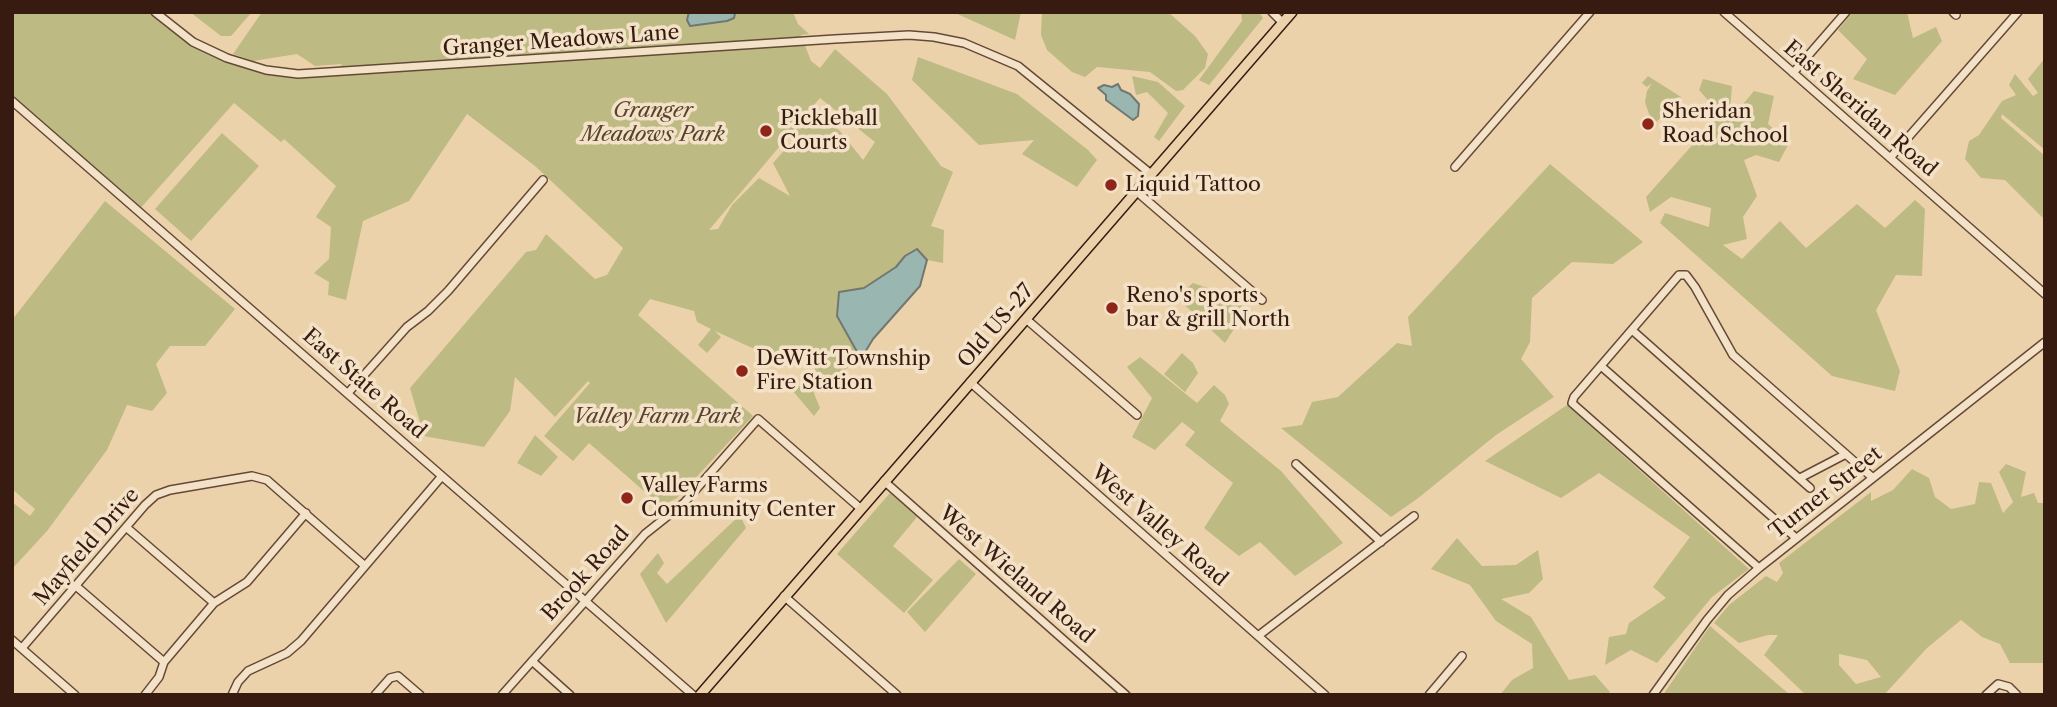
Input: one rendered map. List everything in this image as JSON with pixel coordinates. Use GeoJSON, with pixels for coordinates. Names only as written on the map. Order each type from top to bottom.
{"type":"FeatureCollection","features":[{"type":"Feature","properties":{"kind":"main road","name":"Old US-27"},"geometry":{"type":"LineString","coordinates":[[699,695],[1292,12]]}},
{"type":"Feature","properties":{"kind":"street","name":"Granger Meadows Lane"},"geometry":{"type":"LineString","coordinates":[[155,12],[192,42],[227,58],[298,74],[835,39],[909,35],[934,37],[964,43],[1018,66],[1151,174]]}},
{"type":"Feature","properties":{"kind":"street"},"geometry":{"type":"LineString","coordinates":[[1272,12],[1283,23]]}},
{"type":"Feature","properties":{"kind":"street"},"geometry":{"type":"LineString","coordinates":[[1455,167],[1590,12]]}},
{"type":"Feature","properties":{"kind":"street","name":"East Sheridan Road"},"geometry":{"type":"LineString","coordinates":[[1724,12],[2045,294]]}},
{"type":"Feature","properties":{"kind":"street"},"geometry":{"type":"LineString","coordinates":[[1733,21],[1741,12]]}},
{"type":"Feature","properties":{"kind":"street"},"geometry":{"type":"LineString","coordinates":[[1793,73],[1846,12]]}},
{"type":"Feature","properties":{"kind":"street"},"geometry":{"type":"LineString","coordinates":[[1890,158],[2018,12]]}},
{"type":"Feature","properties":{"kind":"street","name":"East State Road"},"geometry":{"type":"LineString","coordinates":[[12,101],[692,695]]}},
{"type":"Feature","properties":{"kind":"street"},"geometry":{"type":"LineString","coordinates":[[348,393],[407,327],[448,291],[543,180]]}},
{"type":"Feature","properties":{"kind":"street"},"geometry":{"type":"LineString","coordinates":[[1136,191],[1262,300]]}},
{"type":"Feature","properties":{"kind":"street"},"geometry":{"type":"LineString","coordinates":[[1759,568],[1574,405],[1572,400],[1682,274],[1695,287],[1733,355],[1873,478]]}},
{"type":"Feature","properties":{"kind":"street"},"geometry":{"type":"LineString","coordinates":[[1026,319],[1137,415]]}},
{"type":"Feature","properties":{"kind":"street"},"geometry":{"type":"LineString","coordinates":[[1632,330],[1810,488]]}},
{"type":"Feature","properties":{"kind":"street","name":"Turner Street"},"geometry":{"type":"LineString","coordinates":[[1653,695],[1728,595],[1796,538],[2045,342]]}},
{"type":"Feature","properties":{"kind":"street"},"geometry":{"type":"LineString","coordinates":[[1601,366],[1796,538]]}},
{"type":"Feature","properties":{"kind":"street","name":"West Valley Road"},"geometry":{"type":"LineString","coordinates":[[970,382],[1325,695]]}},
{"type":"Feature","properties":{"kind":"street","name":"Brook Road"},"geometry":{"type":"LineString","coordinates":[[502,695],[645,534],[684,503],[758,419],[860,508]]}},
{"type":"Feature","properties":{"kind":"street"},"geometry":{"type":"LineString","coordinates":[[1800,478],[1846,454]]}},
{"type":"Feature","properties":{"kind":"street"},"geometry":{"type":"LineString","coordinates":[[1296,464],[1381,542]]}},
{"type":"Feature","properties":{"kind":"street","name":"Mayfield Drive"},"geometry":{"type":"LineString","coordinates":[[22,648],[150,499],[163,492],[251,476],[267,480],[365,566]]}},
{"type":"Feature","properties":{"kind":"street"},"geometry":{"type":"LineString","coordinates":[[232,695],[238,682],[248,671],[287,653],[301,641],[442,476]]}},
{"type":"Feature","properties":{"kind":"street","name":"West Wieland Road"},"geometry":{"type":"LineString","coordinates":[[884,481],[1126,695]]}},
{"type":"Feature","properties":{"kind":"street"},"geometry":{"type":"LineString","coordinates":[[145,695],[159,677],[163,662],[214,603],[247,582],[306,513]]}},
{"type":"Feature","properties":{"kind":"street"},"geometry":{"type":"LineString","coordinates":[[1258,636],[1413,516]]}},
{"type":"Feature","properties":{"kind":"street"},"geometry":{"type":"LineString","coordinates":[[126,527],[214,603]]}},
{"type":"Feature","properties":{"kind":"street"},"geometry":{"type":"LineString","coordinates":[[76,586],[163,662]]}},
{"type":"Feature","properties":{"kind":"street"},"geometry":{"type":"LineString","coordinates":[[785,596],[897,695]]}},
{"type":"Feature","properties":{"kind":"street"},"geometry":{"type":"LineString","coordinates":[[12,640],[75,695]]}},
{"type":"Feature","properties":{"kind":"street"},"geometry":{"type":"LineString","coordinates":[[1429,695],[1462,656]]}},
{"type":"Feature","properties":{"kind":"street"},"geometry":{"type":"LineString","coordinates":[[531,661],[570,695]]}},
{"type":"Feature","properties":{"kind":"street"},"geometry":{"type":"LineString","coordinates":[[375,695],[394,676],[402,679],[420,695]]}},
{"type":"Feature","properties":{"kind":"street"},"geometry":{"type":"LineString","coordinates":[[1986,695],[1998,684],[2009,687],[2017,695]]}},
{"type":"Feature","properties":{"kind":"green space"},"geometry":{"type":"Polygon","coordinates":[[[12,12],[155,12],[193,42],[266,70],[334,73],[342,64],[315,66],[297,54],[253,61],[233,54],[262,12],[793,12],[798,24],[809,34],[801,35],[811,61],[820,68],[835,49],[887,94],[941,166],[953,172],[931,226],[944,230],[943,263],[927,260],[917,249],[864,288],[840,292],[837,316],[861,359],[833,378],[815,371],[816,351],[793,347],[783,362],[715,331],[721,337],[707,353],[698,345],[711,329],[697,322],[694,311],[650,299],[638,315],[753,416],[677,498],[661,506],[589,443],[573,461],[544,436],[590,383],[588,381],[555,417],[515,377],[510,411],[484,447],[424,436],[410,388],[526,252],[536,250],[546,234],[595,279],[607,275],[623,248],[535,166],[467,114],[409,201],[363,221],[346,300],[328,295],[329,282],[314,273],[329,259],[331,227],[316,217],[336,186],[284,139],[281,142],[234,103],[138,211],[12,101],[12,12]],[[820,98],[813,106],[839,130],[863,160],[875,142],[820,98]],[[796,127],[709,230],[718,229],[732,205],[759,178],[790,196],[773,163],[798,135],[796,127]]]}},
{"type":"Feature","properties":{"kind":"green space"},"geometry":{"type":"Polygon","coordinates":[[[190,12],[252,12],[231,36],[221,36],[190,12]]]}},
{"type":"Feature","properties":{"kind":"green space"},"geometry":{"type":"Polygon","coordinates":[[[953,12],[1021,12],[1015,40],[953,12]]]}},
{"type":"Feature","properties":{"kind":"green space"},"geometry":{"type":"Polygon","coordinates":[[[1042,12],[1168,12],[1195,36],[1208,54],[1205,68],[1183,90],[1176,91],[1150,72],[1097,67],[1085,77],[1072,72],[1047,50],[1041,35],[1042,12]]]}},
{"type":"Feature","properties":{"kind":"green space"},"geometry":{"type":"Polygon","coordinates":[[[1241,12],[1259,12],[1263,18],[1209,85],[1199,80],[1242,21],[1241,12]]]}},
{"type":"Feature","properties":{"kind":"green space"},"geometry":{"type":"Polygon","coordinates":[[[1853,12],[1907,12],[1913,38],[1936,27],[1942,41],[1895,95],[1853,79],[1867,59],[1838,30],[1853,12]]]}},
{"type":"Feature","properties":{"kind":"green space"},"geometry":{"type":"Polygon","coordinates":[[[918,57],[1017,94],[1097,160],[1077,187],[1022,154],[1034,140],[979,145],[912,80],[918,57]]]}},
{"type":"Feature","properties":{"kind":"green space"},"geometry":{"type":"Polygon","coordinates":[[[2045,58],[2045,150],[2002,114],[2001,118],[2045,156],[2045,220],[2005,180],[1981,178],[1965,159],[1969,141],[1979,135],[2002,101],[2016,95],[2009,85],[2015,74],[2033,96],[2038,93],[2028,79],[2045,58]]]}},
{"type":"Feature","properties":{"kind":"green space"},"geometry":{"type":"Polygon","coordinates":[[[1132,76],[1158,82],[1185,106],[1159,141],[1154,137],[1168,113],[1147,92],[1136,95],[1132,76]]]}},
{"type":"Feature","properties":{"kind":"green space"},"geometry":{"type":"Polygon","coordinates":[[[1648,76],[1681,97],[1681,101],[1656,122],[1649,114],[1645,102],[1652,83],[1647,87],[1642,83],[1648,76]]]}},
{"type":"Feature","properties":{"kind":"green space"},"geometry":{"type":"Polygon","coordinates":[[[1703,79],[1732,86],[1729,121],[1754,91],[1774,96],[1768,124],[1789,143],[1779,162],[1756,155],[1744,160],[1757,196],[1743,217],[1747,239],[1723,245],[1742,259],[1780,221],[1806,248],[1857,204],[1885,228],[1915,200],[1925,209],[1922,276],[1896,275],[1876,310],[1900,371],[1895,391],[1832,376],[1660,223],[1665,213],[1709,227],[1711,208],[1671,197],[1650,212],[1646,197],[1720,114],[1699,90],[1703,79]]]}},
{"type":"Feature","properties":{"kind":"green space"},"geometry":{"type":"Polygon","coordinates":[[[222,133],[259,166],[191,241],[155,209],[222,133]]]}},
{"type":"Feature","properties":{"kind":"green space"},"geometry":{"type":"Polygon","coordinates":[[[1550,164],[1643,242],[1613,264],[1572,262],[1532,298],[1530,342],[1521,359],[1554,397],[1496,435],[1391,517],[1281,428],[1302,425],[1312,402],[1338,397],[1397,343],[1412,346],[1408,317],[1550,164]]]}},
{"type":"Feature","properties":{"kind":"green space"},"geometry":{"type":"Polygon","coordinates":[[[105,201],[235,309],[205,346],[170,346],[156,364],[167,393],[152,411],[127,405],[107,450],[47,531],[12,569],[12,502],[30,516],[35,509],[12,489],[12,320],[105,201]]]}},
{"type":"Feature","properties":{"kind":"green space"},"geometry":{"type":"Polygon","coordinates":[[[1193,283],[1237,298],[1245,312],[1225,343],[1176,297],[1193,283]]]}},
{"type":"Feature","properties":{"kind":"green space"},"geometry":{"type":"Polygon","coordinates":[[[1182,353],[1193,363],[1198,373],[1185,392],[1164,374],[1182,353]]]}},
{"type":"Feature","properties":{"kind":"green space"},"geometry":{"type":"Polygon","coordinates":[[[1140,357],[1197,403],[1214,385],[1225,395],[1229,404],[1220,421],[1281,471],[1343,543],[1295,576],[1260,542],[1239,556],[1204,528],[1233,483],[1185,445],[1195,432],[1182,422],[1155,450],[1132,437],[1152,398],[1127,367],[1140,357]]]}},
{"type":"Feature","properties":{"kind":"green space"},"geometry":{"type":"Polygon","coordinates":[[[809,381],[820,408],[814,416],[792,390],[809,381]]]}},
{"type":"Feature","properties":{"kind":"green space"},"geometry":{"type":"Polygon","coordinates":[[[1567,405],[1749,569],[1712,597],[1657,663],[1631,650],[1605,665],[1609,637],[1626,634],[1629,623],[1666,598],[1653,587],[1690,537],[1599,473],[1561,498],[1485,461],[1567,405]]]}},
{"type":"Feature","properties":{"kind":"green space"},"geometry":{"type":"Polygon","coordinates":[[[535,435],[558,457],[541,476],[517,463],[535,435]]]}},
{"type":"Feature","properties":{"kind":"green space"},"geometry":{"type":"Polygon","coordinates":[[[2006,464],[2026,472],[2021,497],[2034,493],[2038,503],[2045,503],[2045,663],[2010,663],[2000,644],[1982,637],[1961,620],[1927,648],[1884,695],[1806,695],[1764,655],[1778,635],[1739,643],[1714,623],[1729,605],[1766,576],[1777,582],[1783,573],[1779,563],[1871,492],[1871,501],[1893,490],[1912,469],[1929,478],[1935,497],[1951,509],[1975,504],[1979,482],[1991,483],[2003,513],[2013,502],[1999,472],[2006,464]],[[1839,654],[1839,665],[1856,684],[1881,677],[1867,660],[1839,654]]]}},
{"type":"Feature","properties":{"kind":"green space"},"geometry":{"type":"Polygon","coordinates":[[[890,493],[917,517],[893,546],[933,580],[904,613],[837,554],[890,493]]]}},
{"type":"Feature","properties":{"kind":"green space"},"geometry":{"type":"Polygon","coordinates":[[[740,515],[746,528],[666,623],[640,574],[658,553],[664,563],[657,573],[667,584],[740,515]]]}},
{"type":"Feature","properties":{"kind":"green space"},"geometry":{"type":"Polygon","coordinates":[[[1457,538],[1482,566],[1516,565],[1538,550],[1543,579],[1529,593],[1501,599],[1531,617],[1569,680],[1595,675],[1610,692],[1606,695],[1500,695],[1512,680],[1533,668],[1532,644],[1496,621],[1470,585],[1431,569],[1457,538]]]}},
{"type":"Feature","properties":{"kind":"green space"},"geometry":{"type":"Polygon","coordinates":[[[959,559],[976,574],[925,632],[907,612],[959,559]]]}},
{"type":"Feature","properties":{"kind":"green space"},"geometry":{"type":"Polygon","coordinates":[[[1710,626],[1790,695],[1663,695],[1710,626]]]}},
{"type":"Feature","properties":{"kind":"water"},"geometry":{"type":"Polygon","coordinates":[[[689,12],[735,13],[734,18],[727,21],[690,26],[687,20],[689,12]]]}},
{"type":"Feature","properties":{"kind":"water"},"geometry":{"type":"Polygon","coordinates":[[[1118,84],[1121,90],[1130,94],[1139,104],[1138,116],[1133,120],[1106,100],[1106,95],[1098,88],[1118,84]]]}},
{"type":"Feature","properties":{"kind":"water"},"geometry":{"type":"Polygon","coordinates":[[[917,249],[927,260],[920,286],[873,339],[861,359],[837,316],[839,292],[864,288],[917,249]]]}},
{"type":"Feature","properties":{"kind":"place","name":"Sheridan Road School"},"geometry":{"type":"Point","coordinates":[1648,124]}},
{"type":"Feature","properties":{"kind":"place","name":"Pickleball Courts"},"geometry":{"type":"Point","coordinates":[766,131]}},
{"type":"Feature","properties":{"kind":"place","name":"Liquid Tattoo"},"geometry":{"type":"Point","coordinates":[1111,185]}},
{"type":"Feature","properties":{"kind":"place","name":"Reno's sports bar & grill North"},"geometry":{"type":"Point","coordinates":[1112,308]}},
{"type":"Feature","properties":{"kind":"place","name":"DeWitt Township Fire Station"},"geometry":{"type":"Point","coordinates":[742,371]}},
{"type":"Feature","properties":{"kind":"place","name":"Valley Farms Community Center"},"geometry":{"type":"Point","coordinates":[627,498]}},
{"type":"Feature","properties":{"kind":"park label","name":"Granger Meadows Park"},"geometry":{"type":"Point","coordinates":[653,123]}},
{"type":"Feature","properties":{"kind":"park label","name":"Valley Farm Park"},"geometry":{"type":"Point","coordinates":[657,417]}}]}
